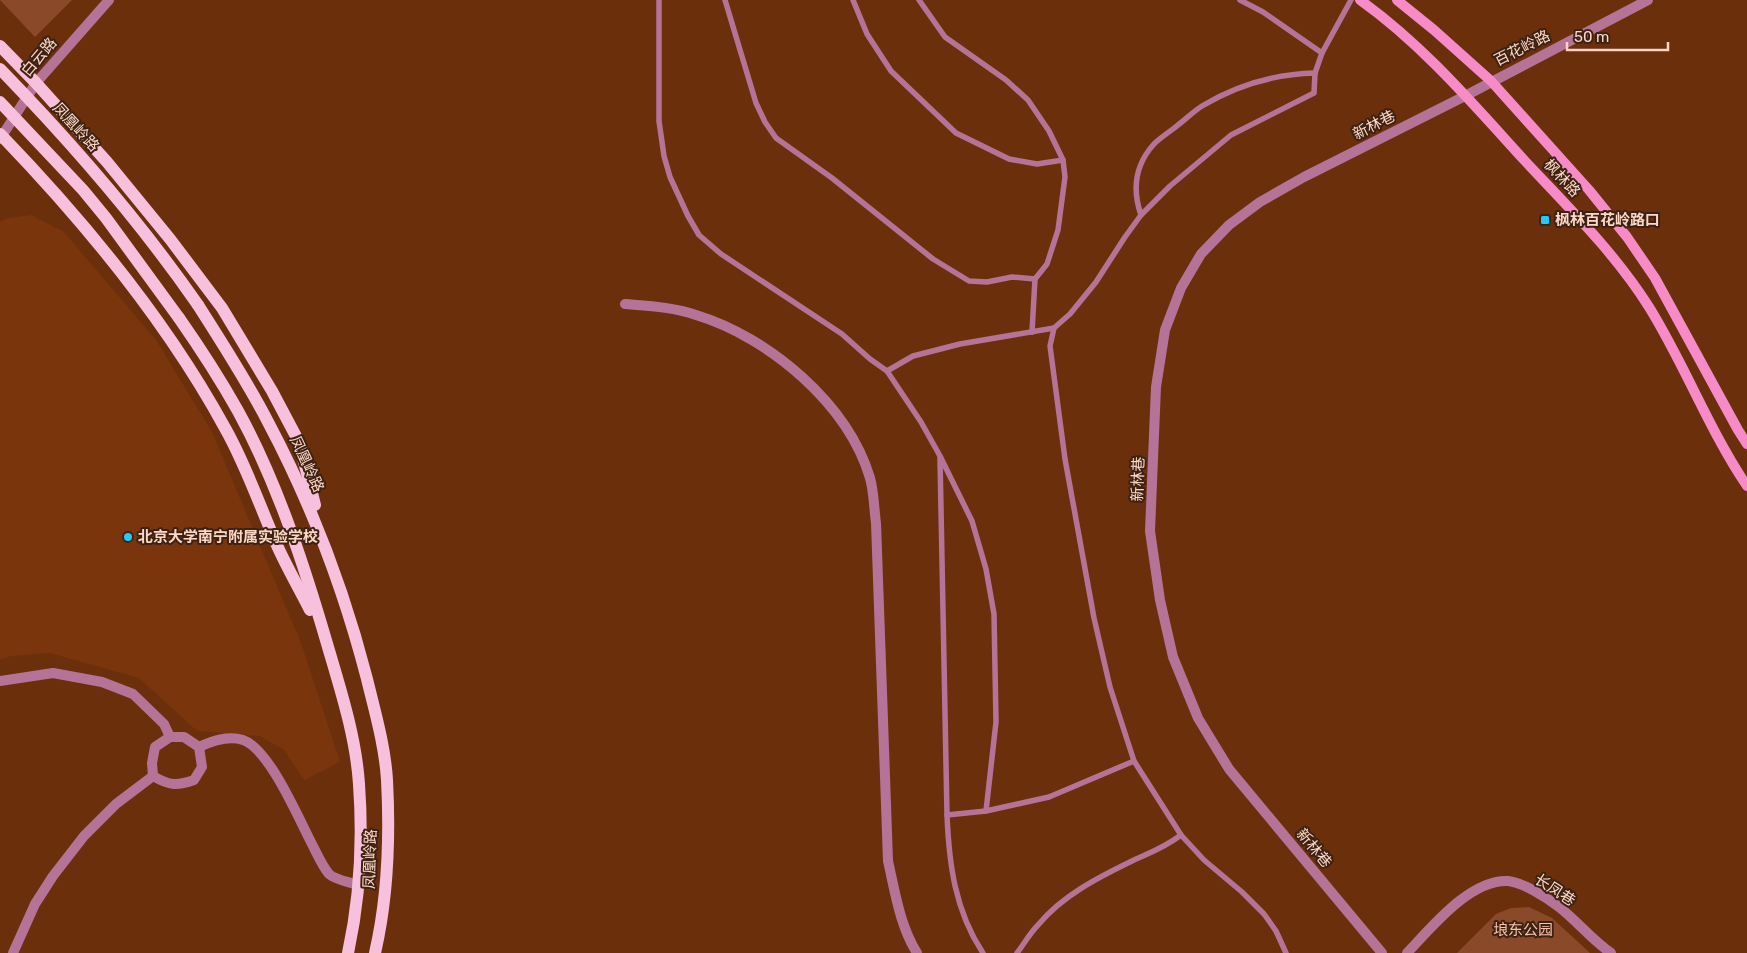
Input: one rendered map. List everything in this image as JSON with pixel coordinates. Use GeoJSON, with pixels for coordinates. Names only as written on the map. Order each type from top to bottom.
{"type":"FeatureCollection","features":[{"type":"Feature","properties":{"kind":"main road","name":"枫林路"},"geometry":{"type":"LineString","coordinates":[[1360,0],[1387,19],[1465,96],[1579,219],[1632,282],[1665,335],[1722,444],[1747,486]]}},
{"type":"Feature","properties":{"kind":"main road","name":"枫林路"},"geometry":{"type":"LineString","coordinates":[[1397,0],[1491,81],[1589,190],[1627,237],[1655,278],[1747,444]]}},
{"type":"Feature","properties":{"kind":"main road"},"geometry":{"type":"LineString","coordinates":[[0,46],[107,162],[170,239],[222,308],[254,359],[299,442],[324,544]]}},
{"type":"Feature","properties":{"kind":"main road","name":"凤凰岭路"},"geometry":{"type":"LineString","coordinates":[[0,69],[100,178],[174,270],[198,305],[268,420],[324,544],[350,618],[364,668],[375,710],[387,778],[388,856],[384,898],[375,953]]}},
{"type":"Feature","properties":{"kind":"main road","name":"凤凰岭路"},"geometry":{"type":"LineString","coordinates":[[0,102],[106,218],[179,318],[226,390],[264,463],[300,558],[327,643],[350,727],[359,782],[360,860],[348,953]]}},
{"type":"Feature","properties":{"kind":"main road"},"geometry":{"type":"LineString","coordinates":[[1,136],[66,207],[116,266],[202,388],[236,447],[248,472],[276,544],[327,643]]}},
{"type":"Feature","properties":{"kind":"street","name":"白云路"},"geometry":{"type":"LineString","coordinates":[[1,136],[36,83],[109,0]]}},
{"type":"Feature","properties":{"kind":"street","name":"百花岭路"},"geometry":{"type":"LineString","coordinates":[[1465,96],[1648,0]]}},
{"type":"Feature","properties":{"kind":"street","name":"新林巷"},"geometry":{"type":"LineString","coordinates":[[1382,953],[1229,769],[1198,718],[1173,658],[1160,600],[1150,531],[1156,386],[1166,330],[1181,288],[1201,254],[1228,225],[1260,202],[1304,177],[1465,96]]}},
{"type":"Feature","properties":{"kind":"street"},"geometry":{"type":"LineString","coordinates":[[625,304],[662,307],[697,315],[729,328],[767,350],[802,375],[832,408],[853,437],[870,479],[876,523],[888,861],[898,907],[916,953]]}},
{"type":"Feature","properties":{"kind":"street"},"geometry":{"type":"LineString","coordinates":[[0,681],[53,673],[102,682],[133,694],[164,724],[170,737]]}},
{"type":"Feature","properties":{"kind":"street"},"geometry":{"type":"LineString","coordinates":[[170,737],[184,737],[199,747],[202,767],[194,780],[179,785],[165,783],[153,776],[154,748],[170,737]]}},
{"type":"Feature","properties":{"kind":"street"},"geometry":{"type":"LineString","coordinates":[[199,747],[211,741],[225,738],[243,740],[258,750],[271,765],[330,876],[358,885]]}},
{"type":"Feature","properties":{"kind":"street"},"geometry":{"type":"LineString","coordinates":[[13,953],[35,904],[53,876],[79,842],[116,804],[153,776]]}},
{"type":"Feature","properties":{"kind":"street","name":"长凤巷"},"geometry":{"type":"LineString","coordinates":[[1407,953],[1461,899],[1486,884],[1508,881],[1531,889],[1560,908],[1611,953]]}},
{"type":"Feature","properties":{"kind":"lane"},"geometry":{"type":"LineString","coordinates":[[659,0],[659,121],[664,156],[670,177],[699,235],[721,254],[842,334],[886,371],[921,422],[972,521],[986,569],[994,614],[996,722],[986,811]]}},
{"type":"Feature","properties":{"kind":"lane"},"geometry":{"type":"LineString","coordinates":[[725,0],[756,103],[765,122],[776,138],[832,178],[933,259],[968,281],[987,282],[1012,277],[1035,280]]}},
{"type":"Feature","properties":{"kind":"lane"},"geometry":{"type":"LineString","coordinates":[[853,0],[867,34],[891,71],[956,133],[1010,159],[1037,164],[1063,160]]}},
{"type":"Feature","properties":{"kind":"lane"},"geometry":{"type":"LineString","coordinates":[[919,0],[945,37],[1006,80],[1028,100],[1049,131],[1063,160],[1065,177],[1058,230],[1047,264],[1035,280],[1032,332]]}},
{"type":"Feature","properties":{"kind":"lane"},"geometry":{"type":"LineString","coordinates":[[1240,0],[1263,12],[1322,53]]}},
{"type":"Feature","properties":{"kind":"lane"},"geometry":{"type":"LineString","coordinates":[[886,371],[913,356],[960,344],[1054,328],[1070,314],[1096,282],[1141,215],[1170,186],[1231,134],[1314,93],[1315,73],[1322,53],[1351,0]]}},
{"type":"Feature","properties":{"kind":"lane"},"geometry":{"type":"LineString","coordinates":[[1141,215],[1136,199],[1137,176],[1143,159],[1155,144],[1200,107],[1230,91],[1261,80],[1292,73],[1315,73]]}},
{"type":"Feature","properties":{"kind":"lane"},"geometry":{"type":"LineString","coordinates":[[1054,328],[1050,346],[1065,459],[1094,618],[1110,687],[1134,761],[1181,835],[1204,860],[1242,892],[1264,914],[1276,931],[1286,953]]}},
{"type":"Feature","properties":{"kind":"lane"},"geometry":{"type":"LineString","coordinates":[[940,456],[948,854],[962,914],[974,940],[983,953]]}},
{"type":"Feature","properties":{"kind":"lane"},"geometry":{"type":"LineString","coordinates":[[947,815],[986,811],[1049,797],[1134,761]]}},
{"type":"Feature","properties":{"kind":"lane"},"geometry":{"type":"LineString","coordinates":[[1017,953],[1038,924],[1064,900],[1093,881],[1164,847],[1181,835]]}},
{"type":"Feature","properties":{"kind":"shaded area","name":"北京大学南宁附属实验学校"},"geometry":{"type":"Polygon","coordinates":[[[31,215],[64,232],[156,340],[212,432],[301,643],[340,762],[304,780],[284,750],[260,736],[197,731],[139,678],[50,653],[10,656],[0,660],[0,222],[9,218],[31,215]]]}},
{"type":"Feature","properties":{"kind":"green space"},"geometry":{"type":"Polygon","coordinates":[[[0,0],[72,0],[35,37],[0,0]]]}},
{"type":"Feature","properties":{"kind":"green space","name":"埌东公园"},"geometry":{"type":"Polygon","coordinates":[[[1529,907],[1552,918],[1590,953],[1457,953],[1496,914],[1511,908],[1529,907]]]}},
{"type":"Feature","properties":{"kind":"place","name":"枫林百花岭路口"},"geometry":{"type":"Point","coordinates":[1545,220]}},
{"type":"Feature","properties":{"kind":"place","name":"北京大学南宁附属实验学校"},"geometry":{"type":"Point","coordinates":[128,537]}}]}
